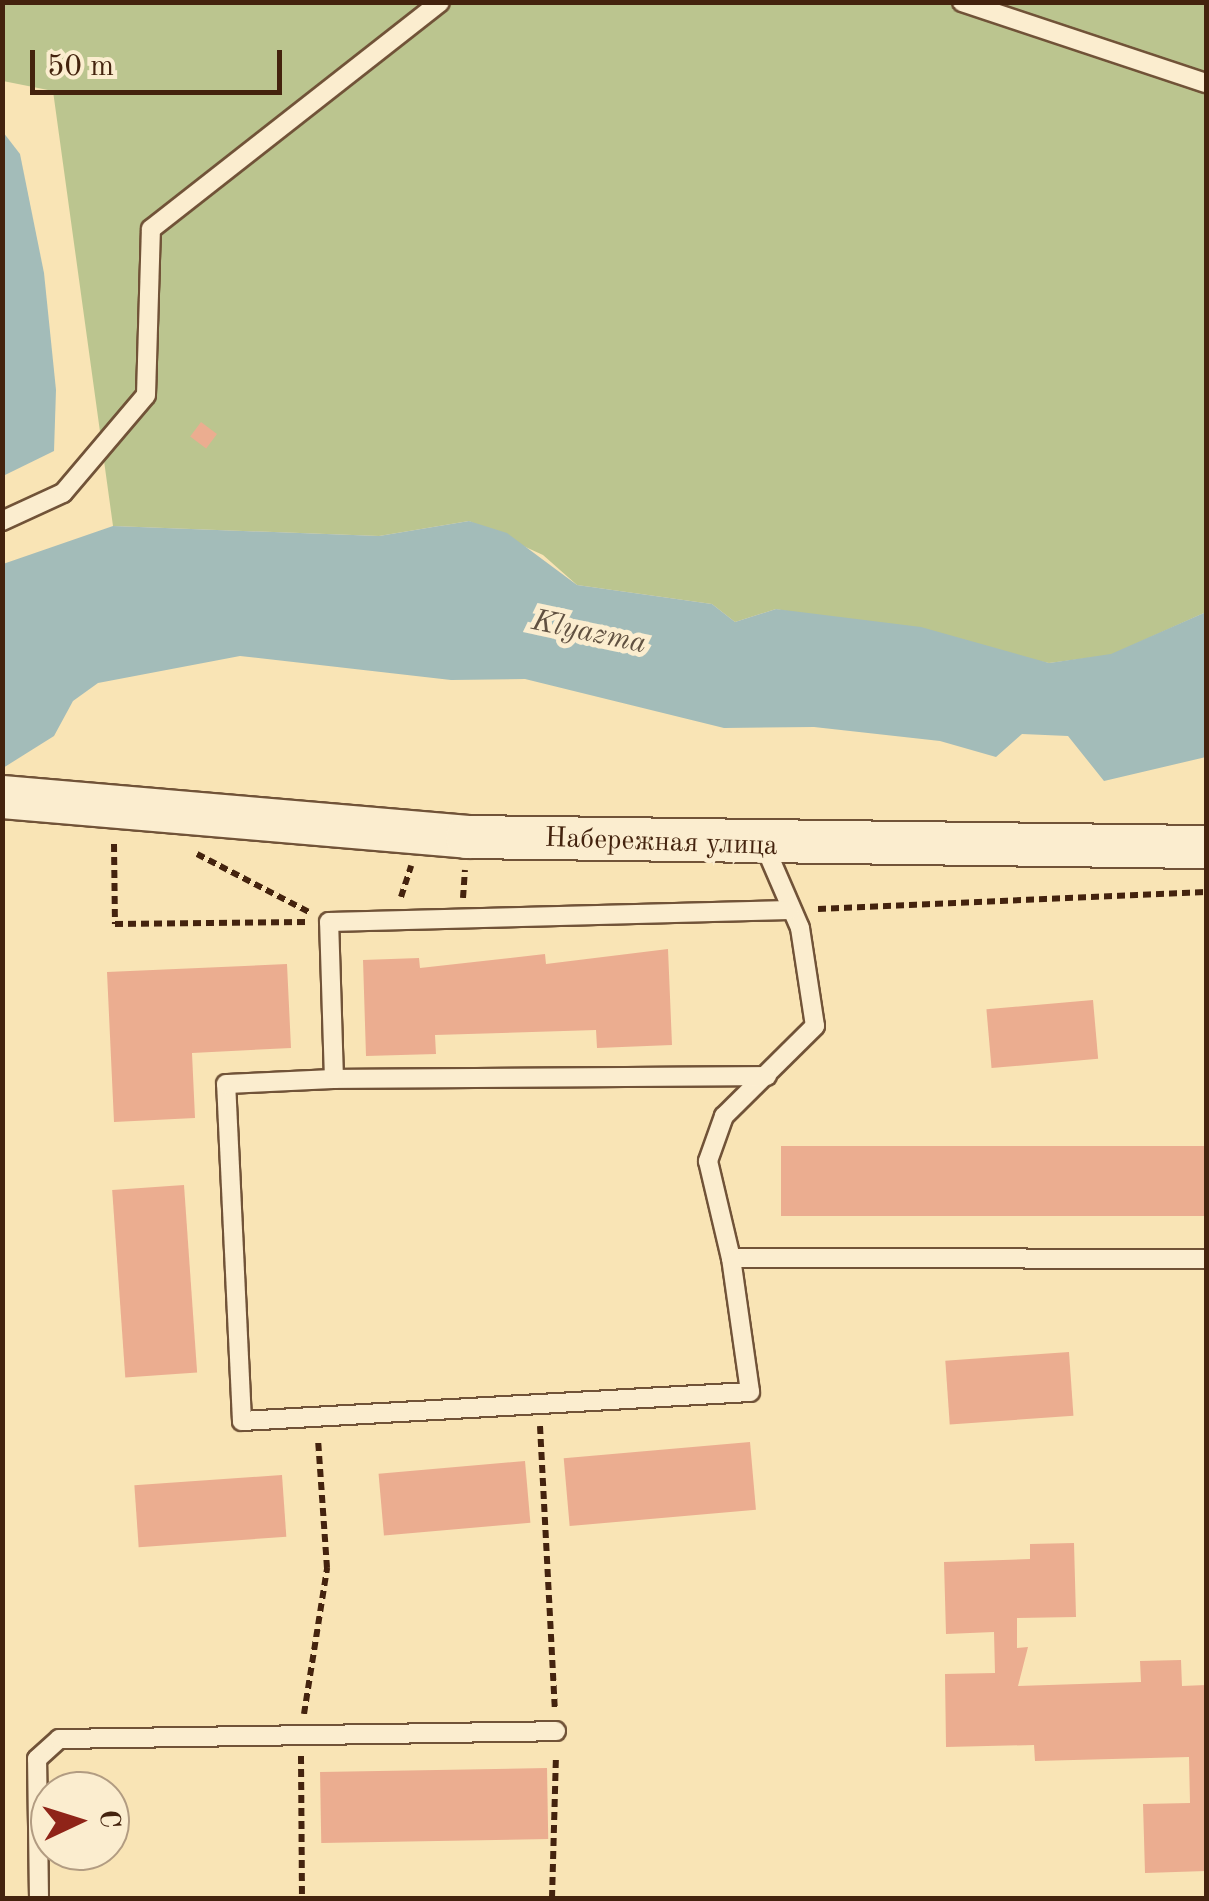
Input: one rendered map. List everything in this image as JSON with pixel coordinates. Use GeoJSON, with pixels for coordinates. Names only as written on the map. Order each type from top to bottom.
{"type":"FeatureCollection","features":[{"type":"Feature","properties":{"kind":"street","name":"Набережная улица"},"geometry":{"type":"LineString","coordinates":[[2,798],[116,816],[467,837],[765,847],[1206,847]]}},
{"type":"Feature","properties":{"kind":"lane"},"geometry":{"type":"LineString","coordinates":[[2,521],[62,494],[146,395],[150,229],[440,2]]}},
{"type":"Feature","properties":{"kind":"lane"},"geometry":{"type":"LineString","coordinates":[[962,2],[1206,83]]}},
{"type":"Feature","properties":{"kind":"lane"},"geometry":{"type":"LineString","coordinates":[[765,847],[790,910],[816,1026],[767,1076],[724,1116],[708,1162],[731,1258],[750,1392],[242,1422],[226,1084],[767,1076]]}},
{"type":"Feature","properties":{"kind":"lane"},"geometry":{"type":"LineString","coordinates":[[334,1080],[329,922],[790,910]]}},
{"type":"Feature","properties":{"kind":"lane"},"geometry":{"type":"LineString","coordinates":[[731,1258],[1206,1259]]}},
{"type":"Feature","properties":{"kind":"lane"},"geometry":{"type":"LineString","coordinates":[[39,1898],[37,1759],[59,1739],[556,1730]]}},
{"type":"Feature","properties":{"kind":"path"},"geometry":{"type":"LineString","coordinates":[[116,816],[116,924],[329,922]]}},
{"type":"Feature","properties":{"kind":"path"},"geometry":{"type":"LineString","coordinates":[[182,846],[329,922]]}},
{"type":"Feature","properties":{"kind":"path"},"geometry":{"type":"LineString","coordinates":[[462,919],[466,856]]}},
{"type":"Feature","properties":{"kind":"path"},"geometry":{"type":"LineString","coordinates":[[790,910],[1206,892]]}},
{"type":"Feature","properties":{"kind":"path"},"geometry":{"type":"LineString","coordinates":[[539,1404],[556,1730],[552,1898]]}},
{"type":"Feature","properties":{"kind":"path"},"geometry":{"type":"LineString","coordinates":[[302,1898],[301,1735],[328,1568],[317,1417]]}},
{"type":"Feature","properties":{"kind":"green space"},"geometry":{"type":"Polygon","coordinates":[[[3,3],[1206,3],[1206,612],[1111,655],[1049,663],[776,609],[735,622],[712,604],[577,585],[543,555],[469,521],[379,536],[113,526],[53,91],[3,81],[3,3]]]}},
{"type":"Feature","properties":{"kind":"water"},"geometry":{"type":"Polygon","coordinates":[[[3,132],[20,154],[44,273],[56,390],[54,451],[5,475],[3,132]]]}},
{"type":"Feature","properties":{"kind":"water","name":"Klyazma"},"geometry":{"type":"Polygon","coordinates":[[[469,521],[507,533],[577,585],[712,604],[735,622],[776,609],[921,627],[1049,663],[1111,654],[1206,612],[1206,757],[1104,781],[1068,736],[1022,734],[996,757],[940,741],[814,727],[724,728],[525,679],[451,680],[240,656],[98,683],[73,701],[54,736],[3,768],[3,564],[113,526],[379,536],[469,521]]]}},
{"type":"Feature","properties":{"kind":"building"},"geometry":{"type":"Polygon","coordinates":[[[201,422],[217,434],[206,448],[190,436],[201,422]]]}},
{"type":"Feature","properties":{"kind":"building"},"geometry":{"type":"Polygon","coordinates":[[[668,949],[672,1045],[597,1048],[596,1030],[435,1035],[436,1054],[366,1056],[363,960],[419,958],[420,968],[545,954],[546,964],[668,949]]]}},
{"type":"Feature","properties":{"kind":"building"},"geometry":{"type":"Polygon","coordinates":[[[287,964],[291,1048],[192,1053],[195,1118],[114,1122],[107,972],[287,964]]]}},
{"type":"Feature","properties":{"kind":"building"},"geometry":{"type":"Polygon","coordinates":[[[1093,1000],[1098,1059],[992,1068],[986,1009],[1093,1000]]]}},
{"type":"Feature","properties":{"kind":"building"},"geometry":{"type":"Polygon","coordinates":[[[781,1146],[1206,1146],[1206,1216],[781,1216],[781,1146]]]}},
{"type":"Feature","properties":{"kind":"building"},"geometry":{"type":"Polygon","coordinates":[[[184,1185],[197,1373],[125,1378],[112,1190],[184,1185]]]}},
{"type":"Feature","properties":{"kind":"building"},"geometry":{"type":"Polygon","coordinates":[[[1069,1352],[1073,1416],[950,1424],[945,1361],[1069,1352]]]}},
{"type":"Feature","properties":{"kind":"building"},"geometry":{"type":"Polygon","coordinates":[[[750,1442],[756,1510],[570,1526],[564,1458],[750,1442]]]}},
{"type":"Feature","properties":{"kind":"building"},"geometry":{"type":"Polygon","coordinates":[[[525,1461],[530,1523],[384,1536],[379,1474],[525,1461]]]}},
{"type":"Feature","properties":{"kind":"building"},"geometry":{"type":"Polygon","coordinates":[[[282,1475],[286,1537],[139,1547],[134,1485],[282,1475]]]}},
{"type":"Feature","properties":{"kind":"building"},"geometry":{"type":"Polygon","coordinates":[[[1074,1543],[1076,1617],[1017,1618],[1017,1648],[1028,1647],[1018,1686],[1141,1682],[1140,1661],[1181,1660],[1182,1686],[1206,1685],[1206,1871],[1145,1873],[1143,1804],[1190,1803],[1189,1757],[1035,1761],[1034,1745],[946,1747],[945,1674],[995,1673],[994,1632],[946,1634],[944,1562],[1030,1559],[1030,1544],[1074,1543]]]}},
{"type":"Feature","properties":{"kind":"building"},"geometry":{"type":"Polygon","coordinates":[[[547,1768],[548,1839],[321,1843],[320,1772],[547,1768]]]}}]}
